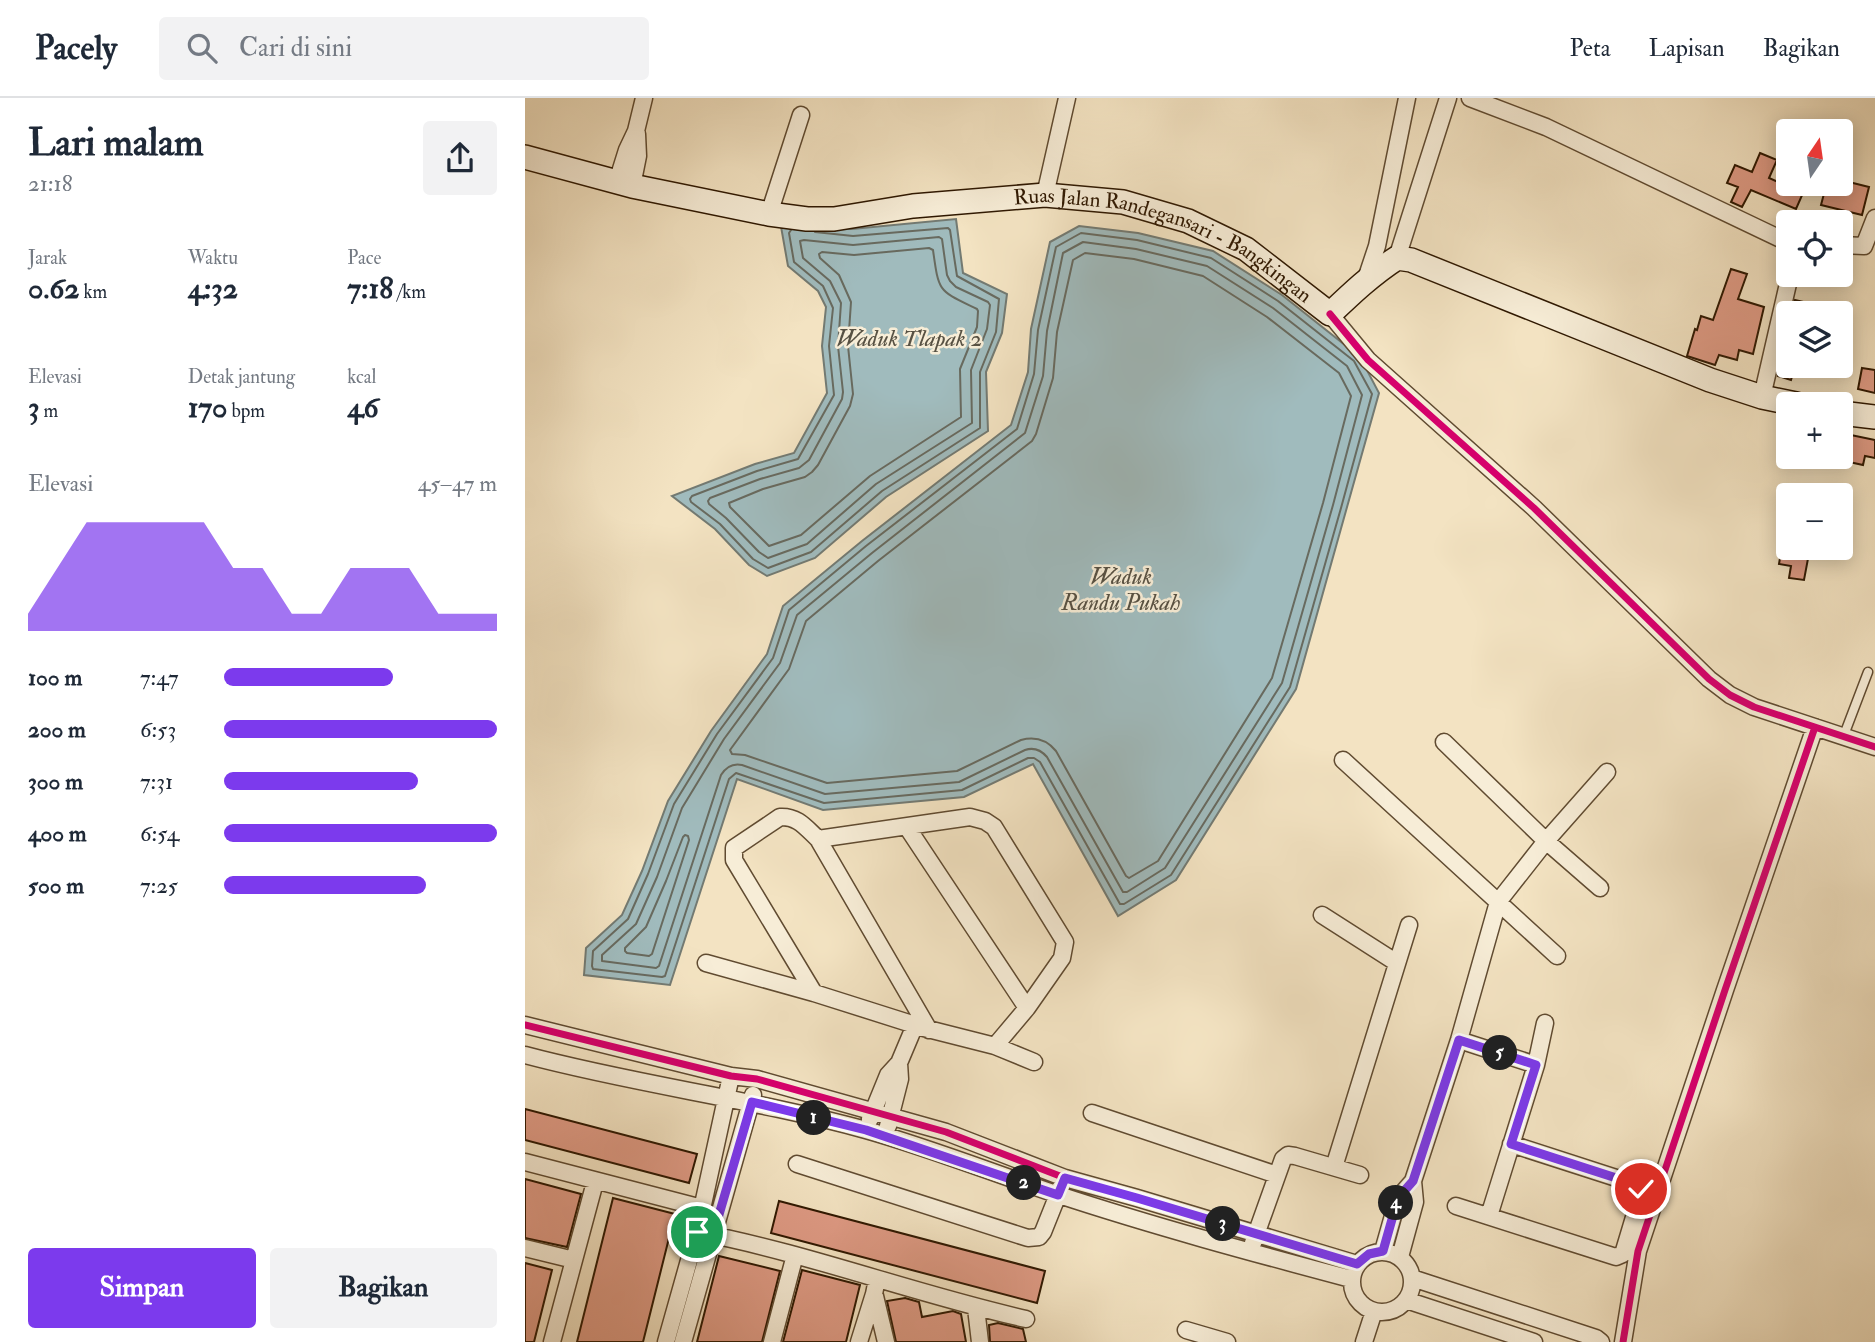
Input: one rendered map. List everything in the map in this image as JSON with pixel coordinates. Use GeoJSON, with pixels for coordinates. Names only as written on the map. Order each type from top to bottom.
{"type":"FeatureCollection","features":[{"type":"Feature","properties":{"kind":"main road","name":"Ruas Jalan Randegansari - Bangkingan"},"geometry":{"type":"LineString","coordinates":[[525,157],[625,184],[769,214],[807,219],[834,219],[913,206],[1045,195],[1123,202],[1188,221],[1246,249],[1330,314],[1366,279],[1397,258]]}},
{"type":"Feature","properties":{"kind":"main road"},"geometry":{"type":"LineString","coordinates":[[1397,258],[1411,260],[1710,380],[1776,400]]}},
{"type":"Feature","properties":{"kind":"main road"},"geometry":{"type":"LineString","coordinates":[[1853,414],[1875,417]]}},
{"type":"Feature","properties":{"kind":"street"},"geometry":{"type":"LineString","coordinates":[[625,184],[638,156],[636,131],[644,98]]}},
{"type":"Feature","properties":{"kind":"street"},"geometry":{"type":"LineString","coordinates":[[1045,195],[1067,98]]}},
{"type":"Feature","properties":{"kind":"street"},"geometry":{"type":"LineString","coordinates":[[1366,279],[1377,246],[1407,98]]}},
{"type":"Feature","properties":{"kind":"street"},"geometry":{"type":"LineString","coordinates":[[1397,258],[1448,98]]}},
{"type":"Feature","properties":{"kind":"street"},"geometry":{"type":"LineString","coordinates":[[1470,98],[1546,127],[1776,237]]}},
{"type":"Feature","properties":{"kind":"street"},"geometry":{"type":"LineString","coordinates":[[769,214],[801,115]]}},
{"type":"Feature","properties":{"kind":"street"},"geometry":{"type":"LineString","coordinates":[[1853,246],[1864,246],[1875,218]]}},
{"type":"Feature","properties":{"kind":"street"},"geometry":{"type":"LineString","coordinates":[[1762,397],[1787,287]]}},
{"type":"Feature","properties":{"kind":"street"},"geometry":{"type":"LineString","coordinates":[[1330,314],[1369,360],[1534,508],[1709,679],[1730,695],[1755,708],[1875,747]]}},
{"type":"Feature","properties":{"kind":"street"},"geometry":{"type":"LineString","coordinates":[[1623,1342],[1638,1251],[1815,727]]}},
{"type":"Feature","properties":{"kind":"street"},"geometry":{"type":"LineString","coordinates":[[1444,742],[1546,841],[1600,888]]}},
{"type":"Feature","properties":{"kind":"street"},"geometry":{"type":"LineString","coordinates":[[1343,760],[1557,957]]}},
{"type":"Feature","properties":{"kind":"street"},"geometry":{"type":"LineString","coordinates":[[1383,1251],[1398,1198],[1413,1181],[1459,1040],[1498,902],[1546,841],[1607,772]]}},
{"type":"Feature","properties":{"kind":"street"},"geometry":{"type":"LineString","coordinates":[[814,993],[734,860],[734,848],[780,817],[799,820],[818,839],[922,1027]]}},
{"type":"Feature","properties":{"kind":"street"},"geometry":{"type":"LineString","coordinates":[[818,839],[970,817],[994,827],[1065,942],[1062,958],[1027,1009],[995,1046]]}},
{"type":"Feature","properties":{"kind":"street"},"geometry":{"type":"LineString","coordinates":[[907,827],[1027,1009]]}},
{"type":"Feature","properties":{"kind":"street"},"geometry":{"type":"LineString","coordinates":[[1322,915],[1397,963]]}},
{"type":"Feature","properties":{"kind":"street"},"geometry":{"type":"LineString","coordinates":[[1334,1167],[1409,925]]}},
{"type":"Feature","properties":{"kind":"street"},"geometry":{"type":"LineString","coordinates":[[706,962],[922,1027],[995,1046],[1034,1062]]}},
{"type":"Feature","properties":{"kind":"street"},"geometry":{"type":"LineString","coordinates":[[1489,1216],[1536,1065],[1545,1023]]}},
{"type":"Feature","properties":{"kind":"street"},"geometry":{"type":"LineString","coordinates":[[525,1025],[731,1076],[757,1079],[946,1132],[1065,1178],[1256,1233],[1354,1272]]}},
{"type":"Feature","properties":{"kind":"street"},"geometry":{"type":"LineString","coordinates":[[866,1130],[888,1075],[922,1027]]}},
{"type":"Feature","properties":{"kind":"street"},"geometry":{"type":"LineString","coordinates":[[1459,1040],[1536,1065]]}},
{"type":"Feature","properties":{"kind":"street"},"geometry":{"type":"LineString","coordinates":[[525,1055],[572,1068],[752,1102],[866,1130],[1058,1195],[1250,1252],[1354,1272]]}},
{"type":"Feature","properties":{"kind":"street"},"geometry":{"type":"LineString","coordinates":[[885,1136],[900,1079],[899,1063]]}},
{"type":"Feature","properties":{"kind":"street"},"geometry":{"type":"LineString","coordinates":[[666,1342],[697,1232],[731,1076]]}},
{"type":"Feature","properties":{"kind":"street"},"geometry":{"type":"LineString","coordinates":[[683,1342],[757,1079]]}},
{"type":"Feature","properties":{"kind":"street"},"geometry":{"type":"LineString","coordinates":[[1092,1113],[1277,1175]]}},
{"type":"Feature","properties":{"kind":"street"},"geometry":{"type":"LineString","coordinates":[[1456,1206],[1616,1256],[1623,1254],[1641,1194],[1638,1185],[1511,1144]]}},
{"type":"Feature","properties":{"kind":"street"},"geometry":{"type":"LineString","coordinates":[[1250,1252],[1283,1159],[1288,1155],[1360,1175]]}},
{"type":"Feature","properties":{"kind":"street"},"geometry":{"type":"LineString","coordinates":[[525,1163],[702,1208]]}},
{"type":"Feature","properties":{"kind":"street"},"geometry":{"type":"LineString","coordinates":[[797,1164],[1028,1238],[1039,1237],[1065,1178]]}},
{"type":"Feature","properties":{"kind":"street"},"geometry":{"type":"LineString","coordinates":[[1400,1257],[1415,1202],[1413,1181]]}},
{"type":"Feature","properties":{"kind":"street"},"geometry":{"type":"LineString","coordinates":[[552,1342],[595,1182]]}},
{"type":"Feature","properties":{"kind":"street"},"geometry":{"type":"LineString","coordinates":[[697,1232],[795,1255],[876,1286],[1026,1319]]}},
{"type":"Feature","properties":{"kind":"street"},"geometry":{"type":"LineString","coordinates":[[525,1248],[573,1260]]}},
{"type":"Feature","properties":{"kind":"street"},"geometry":{"type":"LineString","coordinates":[[1383,1251],[1400,1257],[1407,1265],[1412,1278],[1411,1290],[1406,1300],[1397,1308],[1386,1312],[1374,1311],[1362,1305],[1353,1293],[1354,1272],[1369,1254],[1383,1251]]}},
{"type":"Feature","properties":{"kind":"street"},"geometry":{"type":"LineString","coordinates":[[772,1342],[795,1255]]}},
{"type":"Feature","properties":{"kind":"street"},"geometry":{"type":"LineString","coordinates":[[1412,1278],[1596,1338],[1601,1342]]}},
{"type":"Feature","properties":{"kind":"street"},"geometry":{"type":"LineString","coordinates":[[859,1342],[876,1286]]}},
{"type":"Feature","properties":{"kind":"street"},"geometry":{"type":"LineString","coordinates":[[876,1286],[886,1342]]}},
{"type":"Feature","properties":{"kind":"street"},"geometry":{"type":"LineString","coordinates":[[1406,1300],[1534,1342]]}},
{"type":"Feature","properties":{"kind":"street"},"geometry":{"type":"LineString","coordinates":[[976,1308],[980,1342]]}},
{"type":"Feature","properties":{"kind":"street"},"geometry":{"type":"LineString","coordinates":[[1364,1342],[1374,1311]]}},
{"type":"Feature","properties":{"kind":"street"},"geometry":{"type":"LineString","coordinates":[[1186,1330],[1218,1341]]}},
{"type":"Feature","properties":{"kind":"lane"},"geometry":{"type":"LineString","coordinates":[[1844,735],[1868,672]]}},
{"type":"Feature","properties":{"kind":"water","name":"Waduk Tlapak 2"},"geometry":{"type":"Polygon","coordinates":[[[956,219],[963,273],[1007,294],[1002,333],[986,372],[988,431],[886,497],[815,558],[767,576],[749,565],[715,529],[672,496],[755,464],[794,453],[827,393],[822,346],[826,307],[818,291],[788,266],[780,221],[852,229],[956,219]]]}},
{"type":"Feature","properties":{"kind":"water","name":"Waduk Randu Pukah"},"geometry":{"type":"Polygon","coordinates":[[[1079,226],[1138,233],[1213,251],[1282,295],[1360,357],[1379,393],[1296,689],[1176,880],[1118,916],[1033,764],[964,797],[823,810],[737,779],[670,985],[584,975],[586,948],[622,915],[668,801],[711,731],[767,654],[783,606],[1011,425],[1028,372],[1031,329],[1050,242],[1079,226]]]}},
{"type":"Feature","properties":{"kind":"building"},"geometry":{"type":"Polygon","coordinates":[[[1760,153],[1776,160],[1769,178],[1776,181],[1776,196],[1802,196],[1796,209],[1751,190],[1742,207],[1731,202],[1738,187],[1727,183],[1735,165],[1752,172],[1760,153]]]}},
{"type":"Feature","properties":{"kind":"building"},"geometry":{"type":"Polygon","coordinates":[[[1853,183],[1869,187],[1862,215],[1853,213],[1853,210],[1821,205],[1823,196],[1853,196],[1853,183]]]}},
{"type":"Feature","properties":{"kind":"building"},"geometry":{"type":"Polygon","coordinates":[[[1731,269],[1747,274],[1738,299],[1764,307],[1753,354],[1739,350],[1737,360],[1719,355],[1715,365],[1687,356],[1701,316],[1713,320],[1731,269]]]}},
{"type":"Feature","properties":{"kind":"building"},"geometry":{"type":"Polygon","coordinates":[[[1862,368],[1875,370],[1875,393],[1858,389],[1862,368]]]}},
{"type":"Feature","properties":{"kind":"building"},"geometry":{"type":"Polygon","coordinates":[[[1853,435],[1875,440],[1875,458],[1865,456],[1863,465],[1853,463],[1853,435]]]}},
{"type":"Feature","properties":{"kind":"building"},"geometry":{"type":"Polygon","coordinates":[[[1780,560],[1808,560],[1804,580],[1789,578],[1791,566],[1779,564],[1780,560]]]}},
{"type":"Feature","properties":{"kind":"building"},"geometry":{"type":"Polygon","coordinates":[[[525,1109],[697,1154],[689,1183],[525,1140],[525,1109]]]}},
{"type":"Feature","properties":{"kind":"building"},"geometry":{"type":"Polygon","coordinates":[[[525,1179],[581,1194],[567,1247],[525,1238],[525,1179]]]}},
{"type":"Feature","properties":{"kind":"building"},"geometry":{"type":"Polygon","coordinates":[[[613,1198],[675,1214],[643,1342],[577,1342],[613,1198]]]}},
{"type":"Feature","properties":{"kind":"building"},"geometry":{"type":"Polygon","coordinates":[[[779,1201],[1045,1271],[1037,1303],[771,1233],[779,1201]]]}},
{"type":"Feature","properties":{"kind":"building"},"geometry":{"type":"Polygon","coordinates":[[[719,1256],[780,1271],[762,1342],[697,1342],[719,1256]]]}},
{"type":"Feature","properties":{"kind":"building"},"geometry":{"type":"Polygon","coordinates":[[[525,1263],[552,1270],[534,1342],[525,1342],[525,1263]]]}},
{"type":"Feature","properties":{"kind":"building"},"geometry":{"type":"Polygon","coordinates":[[[802,1270],[860,1285],[846,1342],[783,1342],[802,1270]]]}},
{"type":"Feature","properties":{"kind":"building"},"geometry":{"type":"Polygon","coordinates":[[[905,1298],[919,1302],[922,1317],[953,1311],[961,1314],[966,1342],[896,1342],[887,1301],[905,1298]]]}},
{"type":"Feature","properties":{"kind":"building"},"geometry":{"type":"Polygon","coordinates":[[[998,1323],[1023,1329],[1026,1342],[990,1342],[989,1325],[998,1323]]]}},
{"type":"Feature","properties":{"kind":"cycle path"},"geometry":{"type":"LineString","coordinates":[[1330,314],[1368,360],[1534,508],[1709,679],[1730,695],[1754,707],[1875,747]]}},
{"type":"Feature","properties":{"kind":"cycle path"},"geometry":{"type":"LineString","coordinates":[[1623,1342],[1638,1251],[1815,727]]}},
{"type":"Feature","properties":{"kind":"cycle path"},"geometry":{"type":"LineString","coordinates":[[525,1025],[731,1076],[757,1079],[946,1132],[1065,1178],[1357,1264]]}},
{"type":"Feature","properties":{"kind":"route"},"geometry":{"type":"LineString","coordinates":[[697,1232],[713,1235],[752,1102],[866,1130],[1058,1195],[1065,1178],[1357,1264],[1369,1254],[1383,1251],[1398,1198],[1413,1181],[1459,1040],[1536,1065],[1511,1144],[1638,1185],[1641,1189]]}}]}
